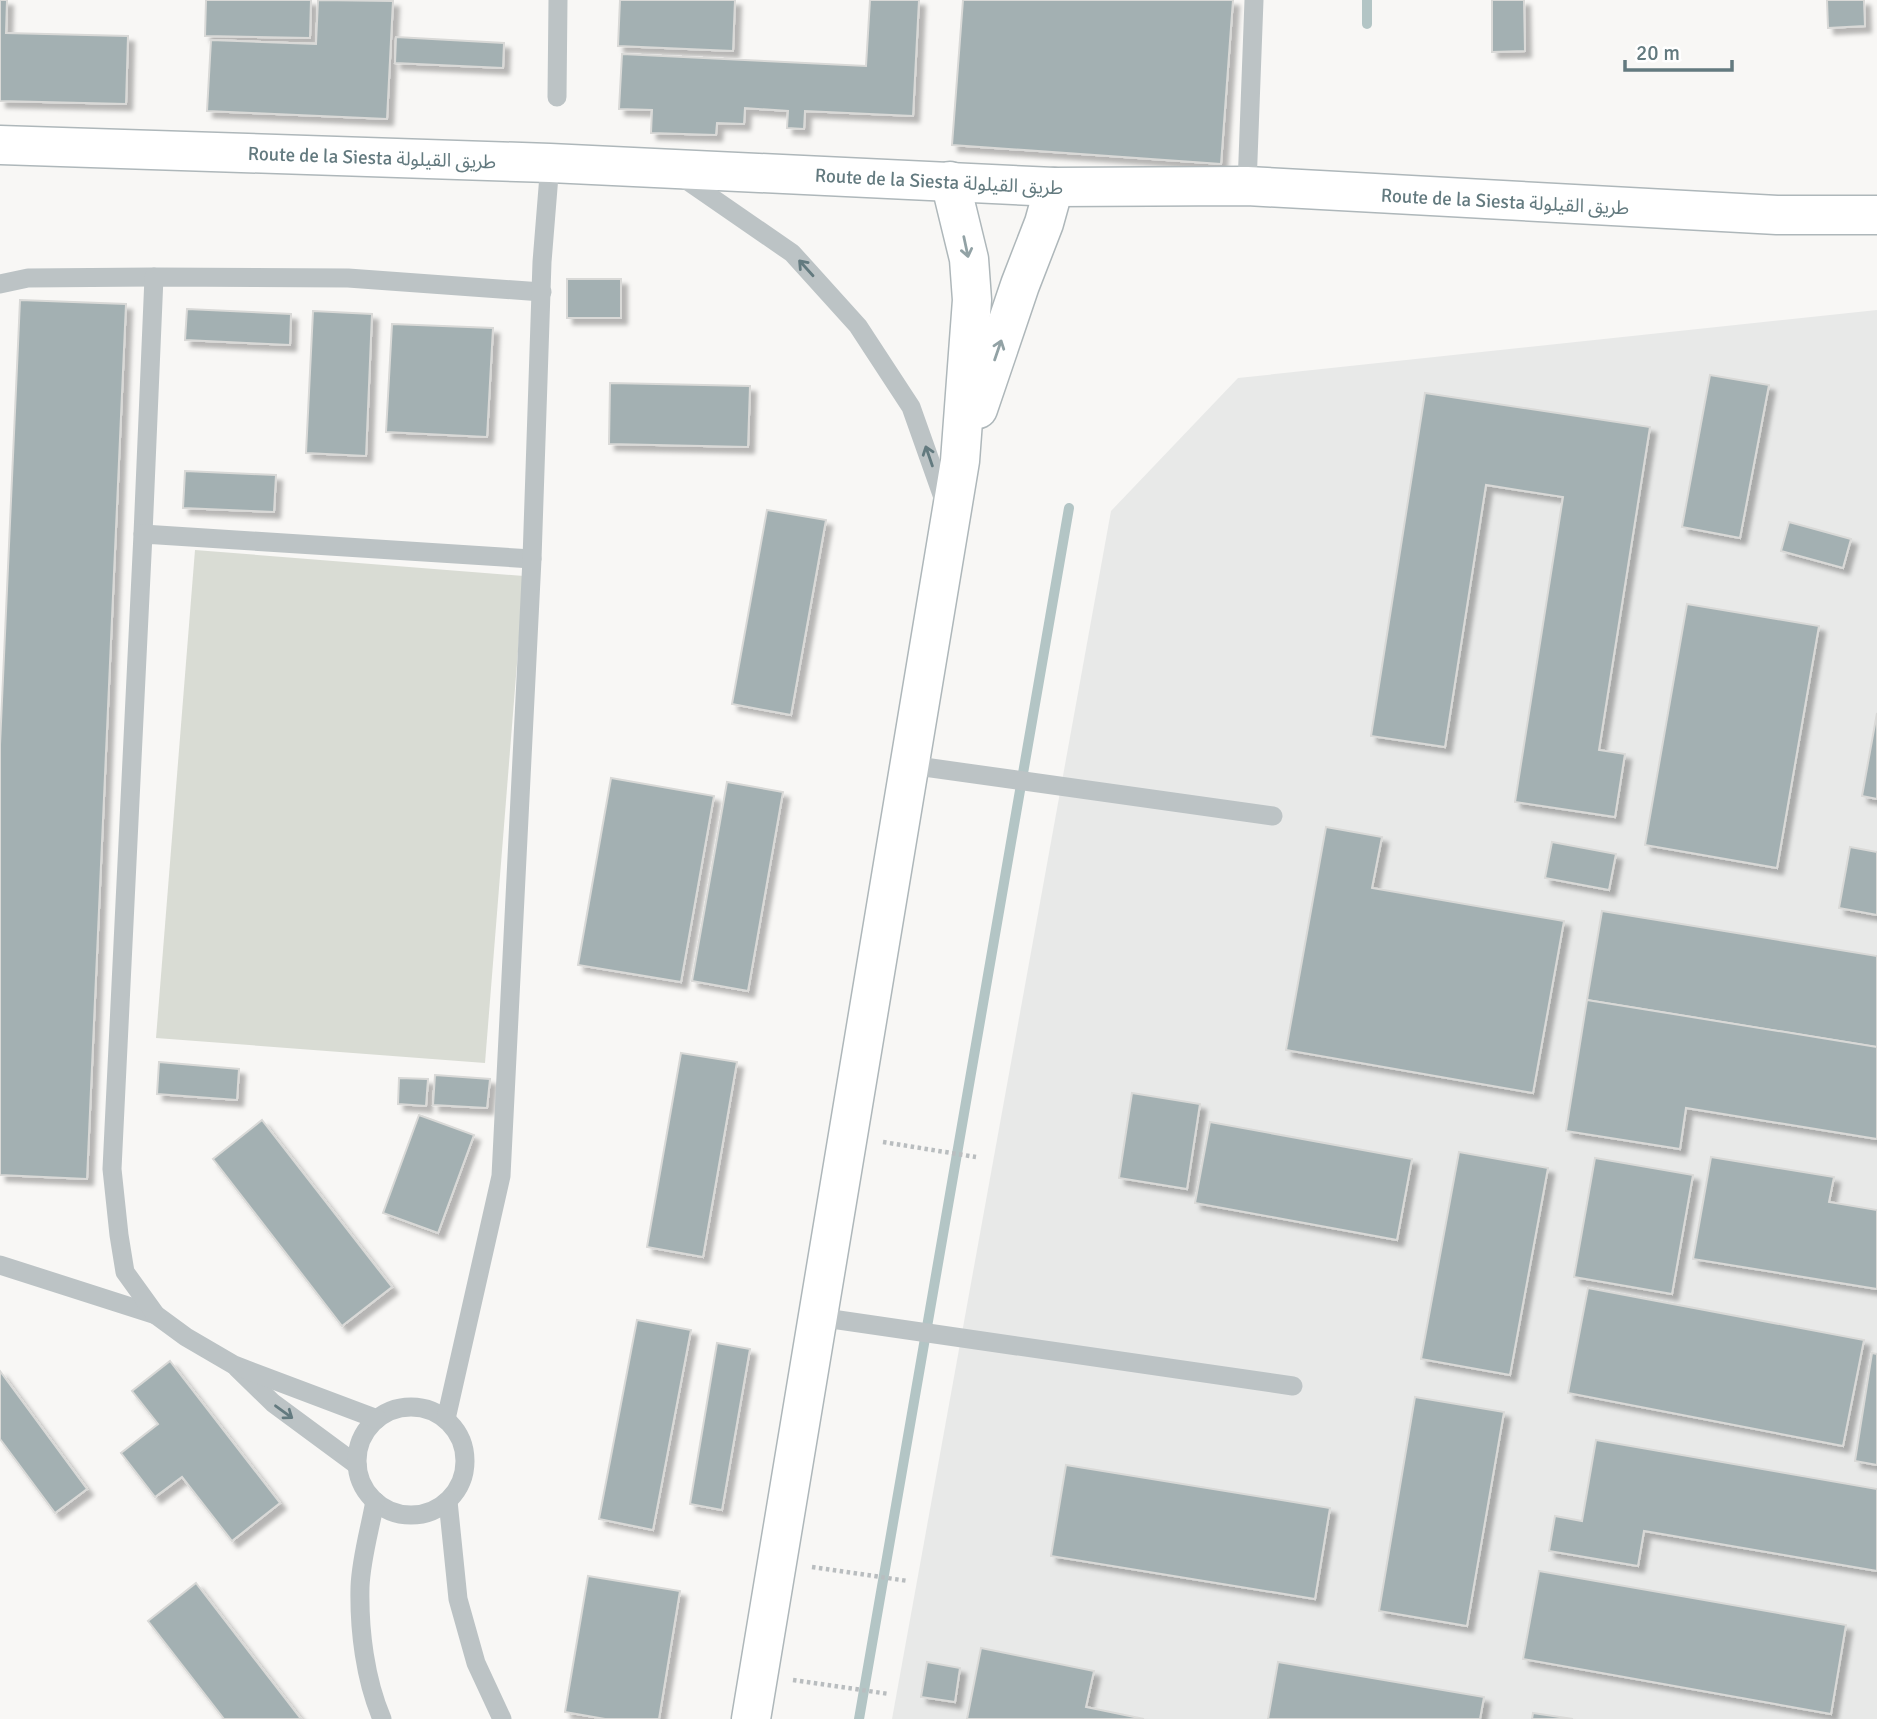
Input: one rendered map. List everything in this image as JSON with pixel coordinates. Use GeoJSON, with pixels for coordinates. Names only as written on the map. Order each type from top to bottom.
{"type":"FeatureCollection","features":[{"type":"Feature","properties":{"kind":"main road","name":"Route de la Siesta طريق القيلولة"},"geometry":{"type":"LineString","coordinates":[[0,145],[550,163],[1054,187],[1247,186],[1777,215],[1877,215]]}},
{"type":"Feature","properties":{"kind":"main road"},"geometry":{"type":"LineString","coordinates":[[751,1719],[960,461],[972,300],[969,259],[950,181]]}},
{"type":"Feature","properties":{"kind":"main road"},"geometry":{"type":"LineString","coordinates":[[960,461],[1044,223],[1054,187]]}},
{"type":"Feature","properties":{"kind":"lane"},"geometry":{"type":"LineString","coordinates":[[557,97],[558,0]]}},
{"type":"Feature","properties":{"kind":"lane"},"geometry":{"type":"LineString","coordinates":[[1247,186],[1254,0]]}},
{"type":"Feature","properties":{"kind":"lane"},"geometry":{"type":"LineString","coordinates":[[446,1419],[501,1176],[550,163]]}},
{"type":"Feature","properties":{"kind":"lane"},"geometry":{"type":"LineString","coordinates":[[671,169],[792,253],[858,326],[911,407],[951,521]]}},
{"type":"Feature","properties":{"kind":"lane"},"geometry":{"type":"LineString","coordinates":[[154,277],[112,1169],[118,1235],[125,1272],[156,1315],[186,1337],[234,1365],[377,1419]]}},
{"type":"Feature","properties":{"kind":"lane"},"geometry":{"type":"LineString","coordinates":[[0,284],[28,278],[348,278],[542,292]]}},
{"type":"Feature","properties":{"kind":"lane"},"geometry":{"type":"LineString","coordinates":[[142,534],[531,559]]}},
{"type":"Feature","properties":{"kind":"lane"},"geometry":{"type":"LineString","coordinates":[[910,765],[1273,816]]}},
{"type":"Feature","properties":{"kind":"lane"},"geometry":{"type":"LineString","coordinates":[[0,1265],[156,1315]]}},
{"type":"Feature","properties":{"kind":"lane"},"geometry":{"type":"LineString","coordinates":[[818,1317],[1293,1386]]}},
{"type":"Feature","properties":{"kind":"lane"},"geometry":{"type":"LineString","coordinates":[[234,1365],[273,1403],[357,1465]]}},
{"type":"Feature","properties":{"kind":"lane"},"geometry":{"type":"LineString","coordinates":[[411,1406],[430,1409],[446,1419],[460,1437],[466,1459],[458,1488],[448,1501],[431,1511],[412,1515],[392,1512],[375,1501],[362,1485],[357,1465],[359,1445],[366,1431],[377,1419],[393,1409],[411,1406]]}},
{"type":"Feature","properties":{"kind":"lane"},"geometry":{"type":"LineString","coordinates":[[375,1501],[360,1585],[362,1638],[375,1703],[382,1719]]}},
{"type":"Feature","properties":{"kind":"lane"},"geometry":{"type":"LineString","coordinates":[[448,1501],[458,1599],[476,1663],[502,1719]]}},
{"type":"Feature","properties":{"kind":"path"},"geometry":{"type":"LineString","coordinates":[[849,1136],[975,1157]]}},
{"type":"Feature","properties":{"kind":"path"},"geometry":{"type":"LineString","coordinates":[[778,1563],[908,1581]]}},
{"type":"Feature","properties":{"kind":"path"},"geometry":{"type":"LineString","coordinates":[[837,1686],[889,1694]]}},
{"type":"Feature","properties":{"kind":"shaded area"},"geometry":{"type":"Polygon","coordinates":[[[1877,310],[1877,1719],[892,1719],[1111,511],[1238,378],[1877,310]]]}},
{"type":"Feature","properties":{"kind":"shaded area"},"geometry":{"type":"Polygon","coordinates":[[[195,550],[524,576],[485,1063],[156,1038],[195,550]]]}},
{"type":"Feature","properties":{"kind":"building"},"geometry":{"type":"Polygon","coordinates":[[[0,0],[7,0],[6,33],[128,36],[126,104],[0,101],[0,0]]]}},
{"type":"Feature","properties":{"kind":"building"},"geometry":{"type":"Polygon","coordinates":[[[206,0],[311,0],[310,38],[205,36],[206,0]]]}},
{"type":"Feature","properties":{"kind":"building"},"geometry":{"type":"Polygon","coordinates":[[[318,0],[393,1],[387,119],[207,111],[211,40],[316,44],[318,0]]]}},
{"type":"Feature","properties":{"kind":"building"},"geometry":{"type":"Polygon","coordinates":[[[620,0],[735,0],[733,51],[618,46],[620,0]]]}},
{"type":"Feature","properties":{"kind":"building"},"geometry":{"type":"Polygon","coordinates":[[[870,0],[919,0],[913,116],[805,111],[804,129],[787,128],[788,111],[745,108],[744,124],[717,123],[716,135],[651,133],[652,110],[619,109],[622,54],[866,66],[870,0]]]}},
{"type":"Feature","properties":{"kind":"building"},"geometry":{"type":"Polygon","coordinates":[[[963,0],[1233,0],[1221,164],[952,145],[963,0]]]}},
{"type":"Feature","properties":{"kind":"building"},"geometry":{"type":"Polygon","coordinates":[[[1492,0],[1524,0],[1525,51],[1492,52],[1492,0]]]}},
{"type":"Feature","properties":{"kind":"building"},"geometry":{"type":"Polygon","coordinates":[[[1827,0],[1864,0],[1865,26],[1828,28],[1827,0]]]}},
{"type":"Feature","properties":{"kind":"building"},"geometry":{"type":"Polygon","coordinates":[[[396,37],[504,43],[503,68],[395,63],[396,37]]]}},
{"type":"Feature","properties":{"kind":"building"},"geometry":{"type":"Polygon","coordinates":[[[567,279],[621,279],[621,318],[567,318],[567,279]]]}},
{"type":"Feature","properties":{"kind":"building"},"geometry":{"type":"Polygon","coordinates":[[[20,300],[126,304],[87,1179],[0,1175],[0,745],[20,300]]]}},
{"type":"Feature","properties":{"kind":"building"},"geometry":{"type":"Polygon","coordinates":[[[187,309],[291,314],[290,345],[185,340],[187,309]]]}},
{"type":"Feature","properties":{"kind":"building"},"geometry":{"type":"Polygon","coordinates":[[[313,311],[372,314],[366,456],[306,453],[313,311]]]}},
{"type":"Feature","properties":{"kind":"building"},"geometry":{"type":"Polygon","coordinates":[[[392,324],[493,328],[487,437],[386,432],[392,324]]]}},
{"type":"Feature","properties":{"kind":"building"},"geometry":{"type":"Polygon","coordinates":[[[1710,375],[1769,385],[1740,538],[1682,527],[1710,375]]]}},
{"type":"Feature","properties":{"kind":"building"},"geometry":{"type":"Polygon","coordinates":[[[610,383],[750,386],[748,447],[609,444],[610,383]]]}},
{"type":"Feature","properties":{"kind":"building"},"geometry":{"type":"Polygon","coordinates":[[[1425,393],[1650,427],[1599,750],[1625,754],[1615,817],[1515,802],[1563,497],[1486,485],[1445,747],[1371,736],[1425,393]]]}},
{"type":"Feature","properties":{"kind":"building"},"geometry":{"type":"Polygon","coordinates":[[[185,471],[276,475],[274,512],[183,508],[185,471]]]}},
{"type":"Feature","properties":{"kind":"building"},"geometry":{"type":"Polygon","coordinates":[[[767,510],[826,520],[791,715],[732,704],[767,510]]]}},
{"type":"Feature","properties":{"kind":"building"},"geometry":{"type":"Polygon","coordinates":[[[1789,522],[1851,539],[1843,568],[1781,551],[1789,522]]]}},
{"type":"Feature","properties":{"kind":"building"},"geometry":{"type":"Polygon","coordinates":[[[1687,604],[1819,626],[1777,868],[1645,845],[1687,604]]]}},
{"type":"Feature","properties":{"kind":"building"},"geometry":{"type":"Polygon","coordinates":[[[1877,713],[1877,799],[1862,796],[1877,713]]]}},
{"type":"Feature","properties":{"kind":"building"},"geometry":{"type":"Polygon","coordinates":[[[611,778],[714,796],[681,982],[578,965],[611,778]]]}},
{"type":"Feature","properties":{"kind":"building"},"geometry":{"type":"Polygon","coordinates":[[[727,782],[783,792],[748,991],[692,981],[727,782]]]}},
{"type":"Feature","properties":{"kind":"building"},"geometry":{"type":"Polygon","coordinates":[[[1326,827],[1382,837],[1372,888],[1564,921],[1533,1093],[1286,1050],[1326,827]]]}},
{"type":"Feature","properties":{"kind":"building"},"geometry":{"type":"Polygon","coordinates":[[[1552,842],[1616,854],[1609,890],[1545,878],[1552,842]]]}},
{"type":"Feature","properties":{"kind":"building"},"geometry":{"type":"Polygon","coordinates":[[[1850,847],[1877,852],[1877,915],[1839,908],[1850,847]]]}},
{"type":"Feature","properties":{"kind":"building"},"geometry":{"type":"Polygon","coordinates":[[[1602,911],[1877,956],[1877,1047],[1587,1000],[1602,911]]]}},
{"type":"Feature","properties":{"kind":"building"},"geometry":{"type":"Polygon","coordinates":[[[1587,1000],[1877,1047],[1877,1139],[1686,1108],[1680,1149],[1566,1131],[1587,1000]]]}},
{"type":"Feature","properties":{"kind":"building"},"geometry":{"type":"Polygon","coordinates":[[[681,1053],[737,1062],[703,1257],[647,1247],[681,1053]]]}},
{"type":"Feature","properties":{"kind":"building"},"geometry":{"type":"Polygon","coordinates":[[[159,1062],[239,1069],[237,1100],[157,1094],[159,1062]]]}},
{"type":"Feature","properties":{"kind":"building"},"geometry":{"type":"Polygon","coordinates":[[[435,1075],[490,1079],[487,1108],[433,1105],[435,1075]]]}},
{"type":"Feature","properties":{"kind":"building"},"geometry":{"type":"Polygon","coordinates":[[[399,1078],[428,1079],[426,1106],[398,1104],[399,1078]]]}},
{"type":"Feature","properties":{"kind":"building"},"geometry":{"type":"Polygon","coordinates":[[[1132,1093],[1200,1104],[1187,1189],[1119,1178],[1132,1093]]]}},
{"type":"Feature","properties":{"kind":"building"},"geometry":{"type":"Polygon","coordinates":[[[419,1115],[474,1135],[438,1233],[383,1213],[419,1115]]]}},
{"type":"Feature","properties":{"kind":"building"},"geometry":{"type":"Polygon","coordinates":[[[262,1120],[392,1287],[342,1326],[213,1159],[262,1120]]]}},
{"type":"Feature","properties":{"kind":"building"},"geometry":{"type":"Polygon","coordinates":[[[1210,1122],[1412,1159],[1397,1240],[1195,1203],[1210,1122]]]}},
{"type":"Feature","properties":{"kind":"building"},"geometry":{"type":"Polygon","coordinates":[[[1459,1152],[1548,1168],[1510,1375],[1421,1359],[1459,1152]]]}},
{"type":"Feature","properties":{"kind":"building"},"geometry":{"type":"Polygon","coordinates":[[[1711,1157],[1834,1177],[1829,1202],[1877,1210],[1877,1289],[1693,1259],[1711,1157]]]}},
{"type":"Feature","properties":{"kind":"building"},"geometry":{"type":"Polygon","coordinates":[[[1595,1158],[1693,1175],[1672,1294],[1574,1277],[1595,1158]]]}},
{"type":"Feature","properties":{"kind":"building"},"geometry":{"type":"Polygon","coordinates":[[[1588,1288],[1864,1340],[1843,1446],[1568,1393],[1588,1288]]]}},
{"type":"Feature","properties":{"kind":"building"},"geometry":{"type":"Polygon","coordinates":[[[637,1320],[691,1330],[653,1530],[599,1519],[637,1320]]]}},
{"type":"Feature","properties":{"kind":"building"},"geometry":{"type":"Polygon","coordinates":[[[717,1343],[750,1349],[722,1510],[690,1504],[717,1343]]]}},
{"type":"Feature","properties":{"kind":"building"},"geometry":{"type":"Polygon","coordinates":[[[1872,1353],[1877,1354],[1877,1465],[1855,1461],[1872,1353]]]}},
{"type":"Feature","properties":{"kind":"building"},"geometry":{"type":"Polygon","coordinates":[[[170,1361],[280,1503],[232,1541],[182,1477],[155,1497],[121,1453],[158,1424],[132,1391],[170,1361]]]}},
{"type":"Feature","properties":{"kind":"building"},"geometry":{"type":"Polygon","coordinates":[[[0,1371],[87,1489],[55,1513],[0,1439],[0,1371]]]}},
{"type":"Feature","properties":{"kind":"building"},"geometry":{"type":"Polygon","coordinates":[[[1415,1397],[1504,1412],[1467,1626],[1379,1611],[1415,1397]]]}},
{"type":"Feature","properties":{"kind":"building"},"geometry":{"type":"Polygon","coordinates":[[[1596,1440],[1877,1489],[1877,1571],[1644,1531],[1638,1566],[1549,1551],[1555,1516],[1582,1521],[1596,1440]]]}},
{"type":"Feature","properties":{"kind":"building"},"geometry":{"type":"Polygon","coordinates":[[[1066,1465],[1330,1508],[1315,1599],[1051,1556],[1066,1465]]]}},
{"type":"Feature","properties":{"kind":"building"},"geometry":{"type":"Polygon","coordinates":[[[1539,1571],[1846,1625],[1831,1714],[1523,1659],[1539,1571]]]}},
{"type":"Feature","properties":{"kind":"building"},"geometry":{"type":"Polygon","coordinates":[[[588,1576],[680,1591],[659,1719],[605,1719],[565,1712],[588,1576]]]}},
{"type":"Feature","properties":{"kind":"building"},"geometry":{"type":"Polygon","coordinates":[[[196,1583],[301,1719],[224,1719],[148,1621],[196,1583]]]}},
{"type":"Feature","properties":{"kind":"building"},"geometry":{"type":"Polygon","coordinates":[[[981,1648],[1094,1671],[1086,1707],[1144,1719],[967,1719],[981,1648]]]}},
{"type":"Feature","properties":{"kind":"building"},"geometry":{"type":"Polygon","coordinates":[[[927,1662],[960,1668],[955,1702],[921,1697],[927,1662]]]}},
{"type":"Feature","properties":{"kind":"building"},"geometry":{"type":"Polygon","coordinates":[[[1278,1662],[1484,1697],[1480,1719],[1268,1719],[1278,1662]]]}},
{"type":"Feature","properties":{"kind":"building"},"geometry":{"type":"Polygon","coordinates":[[[1533,1713],[1573,1719],[1532,1719],[1533,1713]]]}},
{"type":"Feature","properties":{"kind":"waterway"},"geometry":{"type":"LineString","coordinates":[[1367,0],[1367,24]]}},
{"type":"Feature","properties":{"kind":"waterway"},"geometry":{"type":"LineString","coordinates":[[859,1719],[1069,508]]}}]}
